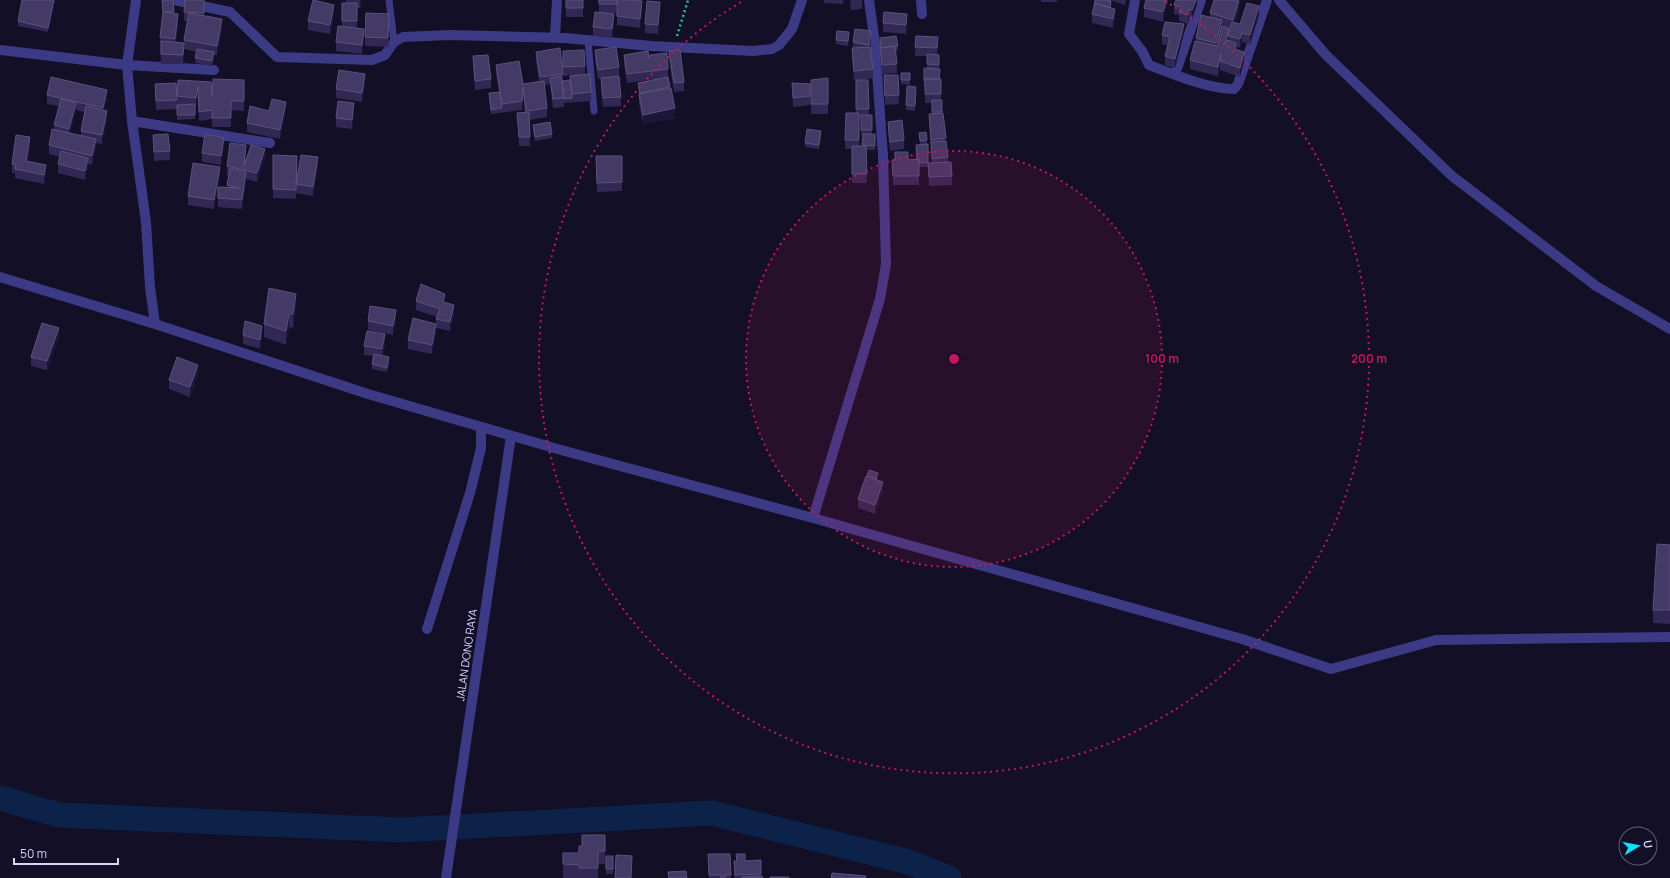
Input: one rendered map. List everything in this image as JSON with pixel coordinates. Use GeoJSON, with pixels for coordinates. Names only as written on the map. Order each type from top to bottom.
{"type":"FeatureCollection","features":[{"type":"Feature","properties":{"kind":"street"},"geometry":{"type":"LineString","coordinates":[[136,0],[127,65],[132,121],[146,222],[150,287],[155,324]]}},
{"type":"Feature","properties":{"kind":"street"},"geometry":{"type":"LineString","coordinates":[[174,0],[230,12],[277,57],[372,60],[384,56],[394,42],[403,37],[449,35],[554,37],[673,47],[753,51],[772,49],[778,45],[792,29],[802,0]]}},
{"type":"Feature","properties":{"kind":"street"},"geometry":{"type":"LineString","coordinates":[[554,37],[557,0]]}},
{"type":"Feature","properties":{"kind":"street"},"geometry":{"type":"LineString","coordinates":[[813,518],[880,299],[886,264],[883,156],[875,44],[869,0]]}},
{"type":"Feature","properties":{"kind":"street"},"geometry":{"type":"LineString","coordinates":[[922,0],[922,14]]}},
{"type":"Feature","properties":{"kind":"street"},"geometry":{"type":"LineString","coordinates":[[1135,0],[1129,34],[1142,51],[1149,65],[1226,89],[1234,89],[1238,84],[1267,0]]}},
{"type":"Feature","properties":{"kind":"street"},"geometry":{"type":"LineString","coordinates":[[1174,74],[1201,0]]}},
{"type":"Feature","properties":{"kind":"street"},"geometry":{"type":"LineString","coordinates":[[1279,0],[1326,55],[1452,176],[1596,286],[1670,329]]}},
{"type":"Feature","properties":{"kind":"street"},"geometry":{"type":"LineString","coordinates":[[0,50],[127,65],[214,70]]}},
{"type":"Feature","properties":{"kind":"street"},"geometry":{"type":"LineString","coordinates":[[132,121],[270,143]]}},
{"type":"Feature","properties":{"kind":"street"},"geometry":{"type":"LineString","coordinates":[[0,277],[155,324],[368,394],[511,436],[813,518],[1242,639],[1331,669],[1436,640],[1670,637]]}},
{"type":"Feature","properties":{"kind":"street"},"geometry":{"type":"LineString","coordinates":[[427,629],[470,493],[481,448],[481,427]]}},
{"type":"Feature","properties":{"kind":"street","name":"JALAN DONO RAYA"},"geometry":{"type":"LineString","coordinates":[[446,878],[511,436]]}},
{"type":"Feature","properties":{"kind":"lane"},"geometry":{"type":"LineString","coordinates":[[389,0],[394,42]]}},
{"type":"Feature","properties":{"kind":"lane"},"geometry":{"type":"LineString","coordinates":[[588,40],[594,111]]}},
{"type":"Feature","properties":{"kind":"path"},"geometry":{"type":"LineString","coordinates":[[673,47],[688,0]]}},
{"type":"Feature","properties":{"kind":"building"},"geometry":{"type":"Polygon","coordinates":[[[22,0],[54,0],[48,28],[18,21],[22,0]]]}},
{"type":"Feature","properties":{"kind":"building"},"geometry":{"type":"Polygon","coordinates":[[[162,0],[173,0],[174,12],[163,12],[162,0]]]}},
{"type":"Feature","properties":{"kind":"building"},"geometry":{"type":"Polygon","coordinates":[[[185,0],[204,0],[204,13],[184,12],[185,0]]]}},
{"type":"Feature","properties":{"kind":"building"},"geometry":{"type":"Polygon","coordinates":[[[313,0],[334,5],[330,25],[308,21],[313,0]]]}},
{"type":"Feature","properties":{"kind":"building"},"geometry":{"type":"Polygon","coordinates":[[[566,0],[583,0],[583,8],[566,8],[566,0]]]}},
{"type":"Feature","properties":{"kind":"building"},"geometry":{"type":"Polygon","coordinates":[[[599,0],[616,0],[617,4],[599,4],[599,0]]]}},
{"type":"Feature","properties":{"kind":"building"},"geometry":{"type":"Polygon","coordinates":[[[617,0],[642,1],[640,19],[617,16],[617,0]]]}},
{"type":"Feature","properties":{"kind":"building"},"geometry":{"type":"Polygon","coordinates":[[[1095,0],[1111,1],[1110,8],[1095,3],[1094,6],[1095,0]]]}},
{"type":"Feature","properties":{"kind":"building"},"geometry":{"type":"Polygon","coordinates":[[[1146,0],[1166,0],[1163,12],[1144,8],[1146,0]]]}},
{"type":"Feature","properties":{"kind":"building"},"geometry":{"type":"Polygon","coordinates":[[[1176,0],[1196,0],[1192,10],[1189,9],[1188,15],[1179,12],[1181,7],[1174,5],[1176,0]]]}},
{"type":"Feature","properties":{"kind":"building"},"geometry":{"type":"Polygon","coordinates":[[[1214,0],[1239,1],[1233,20],[1210,13],[1214,0]]]}},
{"type":"Feature","properties":{"kind":"building"},"geometry":{"type":"Polygon","coordinates":[[[647,1],[660,2],[658,25],[645,24],[647,1]]]}},
{"type":"Feature","properties":{"kind":"building"},"geometry":{"type":"Polygon","coordinates":[[[342,3],[357,3],[357,21],[342,21],[342,3]]]}},
{"type":"Feature","properties":{"kind":"building"},"geometry":{"type":"Polygon","coordinates":[[[1095,3],[1115,9],[1113,19],[1092,14],[1095,3]]]}},
{"type":"Feature","properties":{"kind":"building"},"geometry":{"type":"Polygon","coordinates":[[[1247,3],[1259,6],[1250,35],[1242,33],[1240,39],[1228,36],[1232,22],[1240,24],[1247,3]]]}},
{"type":"Feature","properties":{"kind":"building"},"geometry":{"type":"Polygon","coordinates":[[[163,12],[178,14],[175,39],[160,37],[163,12]]]}},
{"type":"Feature","properties":{"kind":"building"},"geometry":{"type":"Polygon","coordinates":[[[595,12],[614,14],[612,29],[593,27],[595,12]]]}},
{"type":"Feature","properties":{"kind":"building"},"geometry":{"type":"Polygon","coordinates":[[[884,12],[907,14],[906,25],[883,23],[884,12]]]}},
{"type":"Feature","properties":{"kind":"building"},"geometry":{"type":"Polygon","coordinates":[[[189,13],[222,19],[217,46],[184,40],[189,13]]]}},
{"type":"Feature","properties":{"kind":"building"},"geometry":{"type":"Polygon","coordinates":[[[366,13],[389,14],[388,38],[365,37],[366,13]]]}},
{"type":"Feature","properties":{"kind":"building"},"geometry":{"type":"Polygon","coordinates":[[[1201,15],[1222,20],[1216,43],[1196,38],[1201,15]]]}},
{"type":"Feature","properties":{"kind":"building"},"geometry":{"type":"Polygon","coordinates":[[[1165,22],[1184,24],[1175,59],[1165,56],[1170,37],[1162,35],[1165,22]]]}},
{"type":"Feature","properties":{"kind":"building"},"geometry":{"type":"Polygon","coordinates":[[[338,26],[364,29],[362,45],[336,42],[338,26]]]}},
{"type":"Feature","properties":{"kind":"building"},"geometry":{"type":"Polygon","coordinates":[[[1222,26],[1229,28],[1225,44],[1227,40],[1236,43],[1235,49],[1244,52],[1240,68],[1220,61],[1221,53],[1218,67],[1190,60],[1195,41],[1217,46],[1222,26]]]}},
{"type":"Feature","properties":{"kind":"building"},"geometry":{"type":"Polygon","coordinates":[[[855,29],[871,31],[869,45],[853,42],[855,29]]]}},
{"type":"Feature","properties":{"kind":"building"},"geometry":{"type":"Polygon","coordinates":[[[837,31],[849,32],[848,41],[836,40],[837,31]]]}},
{"type":"Feature","properties":{"kind":"building"},"geometry":{"type":"Polygon","coordinates":[[[896,36],[898,46],[881,48],[880,38],[896,36]]]}},
{"type":"Feature","properties":{"kind":"building"},"geometry":{"type":"Polygon","coordinates":[[[916,36],[938,37],[937,48],[915,47],[916,36]]]}},
{"type":"Feature","properties":{"kind":"building"},"geometry":{"type":"Polygon","coordinates":[[[161,41],[184,43],[183,55],[161,54],[161,41]]]}},
{"type":"Feature","properties":{"kind":"building"},"geometry":{"type":"Polygon","coordinates":[[[895,46],[897,64],[882,65],[880,48],[895,46]]]}},
{"type":"Feature","properties":{"kind":"building"},"geometry":{"type":"Polygon","coordinates":[[[616,47],[619,67],[598,70],[595,50],[616,47]]]}},
{"type":"Feature","properties":{"kind":"building"},"geometry":{"type":"Polygon","coordinates":[[[870,47],[873,69],[854,71],[852,48],[870,47]]]}},
{"type":"Feature","properties":{"kind":"building"},"geometry":{"type":"Polygon","coordinates":[[[560,48],[563,74],[540,77],[536,52],[560,48]]]}},
{"type":"Feature","properties":{"kind":"building"},"geometry":{"type":"Polygon","coordinates":[[[197,49],[214,52],[212,61],[195,58],[197,49]]]}},
{"type":"Feature","properties":{"kind":"building"},"geometry":{"type":"Polygon","coordinates":[[[584,50],[585,66],[563,67],[563,51],[584,50]]]}},
{"type":"Feature","properties":{"kind":"building"},"geometry":{"type":"Polygon","coordinates":[[[680,50],[684,82],[674,83],[669,51],[680,50]]]}},
{"type":"Feature","properties":{"kind":"building"},"geometry":{"type":"Polygon","coordinates":[[[648,51],[649,58],[650,55],[667,53],[668,69],[627,74],[624,55],[648,51]]]}},
{"type":"Feature","properties":{"kind":"building"},"geometry":{"type":"Polygon","coordinates":[[[927,54],[939,55],[939,65],[927,64],[927,54]]]}},
{"type":"Feature","properties":{"kind":"building"},"geometry":{"type":"Polygon","coordinates":[[[488,55],[491,79],[475,81],[473,56],[488,55]]]}},
{"type":"Feature","properties":{"kind":"building"},"geometry":{"type":"Polygon","coordinates":[[[519,61],[523,84],[544,81],[547,108],[526,111],[523,87],[522,101],[502,104],[496,65],[519,61]]]}},
{"type":"Feature","properties":{"kind":"building"},"geometry":{"type":"Polygon","coordinates":[[[924,68],[940,69],[939,79],[925,79],[924,81],[924,68]]]}},
{"type":"Feature","properties":{"kind":"building"},"geometry":{"type":"Polygon","coordinates":[[[339,70],[365,74],[362,93],[336,89],[339,70]]]}},
{"type":"Feature","properties":{"kind":"building"},"geometry":{"type":"Polygon","coordinates":[[[901,73],[910,73],[910,80],[901,80],[901,73]]]}},
{"type":"Feature","properties":{"kind":"building"},"geometry":{"type":"Polygon","coordinates":[[[590,74],[591,92],[572,94],[570,76],[590,74]]]}},
{"type":"Feature","properties":{"kind":"building"},"geometry":{"type":"Polygon","coordinates":[[[884,75],[898,75],[899,95],[885,96],[884,75]]]}},
{"type":"Feature","properties":{"kind":"building"},"geometry":{"type":"Polygon","coordinates":[[[561,76],[564,98],[553,99],[550,78],[561,76]]]}},
{"type":"Feature","properties":{"kind":"building"},"geometry":{"type":"Polygon","coordinates":[[[619,76],[621,97],[603,98],[601,78],[619,76]]]}},
{"type":"Feature","properties":{"kind":"building"},"geometry":{"type":"Polygon","coordinates":[[[51,77],[107,90],[103,108],[47,95],[51,77]]]}},
{"type":"Feature","properties":{"kind":"building"},"geometry":{"type":"Polygon","coordinates":[[[668,77],[670,87],[640,93],[638,83],[668,77]]]}},
{"type":"Feature","properties":{"kind":"building"},"geometry":{"type":"Polygon","coordinates":[[[828,78],[828,104],[811,104],[811,80],[828,78]]]}},
{"type":"Feature","properties":{"kind":"building"},"geometry":{"type":"Polygon","coordinates":[[[213,79],[244,80],[244,101],[231,101],[231,118],[212,118],[212,110],[199,112],[198,86],[196,98],[177,96],[178,80],[211,82],[212,97],[213,79]]]}},
{"type":"Feature","properties":{"kind":"building"},"geometry":{"type":"Polygon","coordinates":[[[925,79],[941,79],[941,94],[925,94],[925,79]]]}},
{"type":"Feature","properties":{"kind":"building"},"geometry":{"type":"Polygon","coordinates":[[[570,80],[572,98],[564,99],[562,81],[570,80]]]}},
{"type":"Feature","properties":{"kind":"building"},"geometry":{"type":"Polygon","coordinates":[[[856,80],[868,80],[869,109],[856,109],[856,80]]]}},
{"type":"Feature","properties":{"kind":"building"},"geometry":{"type":"Polygon","coordinates":[[[176,83],[177,100],[156,101],[155,84],[176,83]]]}},
{"type":"Feature","properties":{"kind":"building"},"geometry":{"type":"Polygon","coordinates":[[[792,83],[810,84],[810,96],[793,98],[792,83]]]}},
{"type":"Feature","properties":{"kind":"building"},"geometry":{"type":"Polygon","coordinates":[[[907,86],[916,87],[915,106],[906,105],[907,86]]]}},
{"type":"Feature","properties":{"kind":"building"},"geometry":{"type":"Polygon","coordinates":[[[671,88],[675,108],[643,115],[639,94],[671,88]]]}},
{"type":"Feature","properties":{"kind":"building"},"geometry":{"type":"Polygon","coordinates":[[[500,92],[502,108],[491,110],[489,93],[500,92]]]}},
{"type":"Feature","properties":{"kind":"building"},"geometry":{"type":"Polygon","coordinates":[[[61,99],[76,103],[69,129],[54,125],[61,99]]]}},
{"type":"Feature","properties":{"kind":"building"},"geometry":{"type":"Polygon","coordinates":[[[272,99],[286,102],[280,130],[247,123],[250,106],[269,111],[272,99]]]}},
{"type":"Feature","properties":{"kind":"building"},"geometry":{"type":"Polygon","coordinates":[[[932,100],[942,100],[942,112],[932,112],[932,100]]]}},
{"type":"Feature","properties":{"kind":"building"},"geometry":{"type":"Polygon","coordinates":[[[338,101],[354,103],[352,120],[336,118],[338,101]]]}},
{"type":"Feature","properties":{"kind":"building"},"geometry":{"type":"Polygon","coordinates":[[[195,104],[195,115],[177,115],[177,105],[195,104]]]}},
{"type":"Feature","properties":{"kind":"building"},"geometry":{"type":"Polygon","coordinates":[[[86,106],[107,111],[102,135],[81,131],[86,106]]]}},
{"type":"Feature","properties":{"kind":"building"},"geometry":{"type":"Polygon","coordinates":[[[529,112],[530,137],[519,137],[517,113],[529,112]]]}},
{"type":"Feature","properties":{"kind":"building"},"geometry":{"type":"Polygon","coordinates":[[[846,113],[859,113],[859,140],[845,140],[846,113]]]}},
{"type":"Feature","properties":{"kind":"building"},"geometry":{"type":"Polygon","coordinates":[[[943,113],[946,138],[931,140],[929,114],[943,113]]]}},
{"type":"Feature","properties":{"kind":"building"},"geometry":{"type":"Polygon","coordinates":[[[861,115],[872,115],[872,130],[861,130],[861,115]]]}},
{"type":"Feature","properties":{"kind":"building"},"geometry":{"type":"Polygon","coordinates":[[[902,120],[904,140],[890,142],[888,122],[902,120]]]}},
{"type":"Feature","properties":{"kind":"building"},"geometry":{"type":"Polygon","coordinates":[[[550,122],[552,134],[535,137],[533,125],[550,122]]]}},
{"type":"Feature","properties":{"kind":"building"},"geometry":{"type":"Polygon","coordinates":[[[52,129],[96,139],[92,156],[49,145],[52,129]]]}},
{"type":"Feature","properties":{"kind":"building"},"geometry":{"type":"Polygon","coordinates":[[[807,129],[821,131],[819,145],[805,143],[807,129]]]}},
{"type":"Feature","properties":{"kind":"building"},"geometry":{"type":"Polygon","coordinates":[[[926,132],[927,140],[920,141],[919,133],[926,132]]]}},
{"type":"Feature","properties":{"kind":"building"},"geometry":{"type":"Polygon","coordinates":[[[168,134],[170,151],[154,152],[153,135],[168,134]]]}},
{"type":"Feature","properties":{"kind":"building"},"geometry":{"type":"Polygon","coordinates":[[[205,134],[224,138],[221,156],[202,153],[205,134]]]}},
{"type":"Feature","properties":{"kind":"building"},"geometry":{"type":"Polygon","coordinates":[[[863,134],[875,134],[875,146],[862,145],[863,134]]]}},
{"type":"Feature","properties":{"kind":"building"},"geometry":{"type":"Polygon","coordinates":[[[16,135],[30,137],[26,161],[46,165],[44,175],[15,169],[16,164],[12,164],[16,135]]]}},
{"type":"Feature","properties":{"kind":"building"},"geometry":{"type":"Polygon","coordinates":[[[946,141],[948,157],[932,159],[931,142],[946,141]]]}},
{"type":"Feature","properties":{"kind":"building"},"geometry":{"type":"Polygon","coordinates":[[[230,143],[246,145],[244,166],[251,145],[265,149],[257,173],[227,166],[230,143]]]}},
{"type":"Feature","properties":{"kind":"building"},"geometry":{"type":"Polygon","coordinates":[[[928,144],[928,162],[919,163],[919,159],[917,159],[916,145],[928,144]]]}},
{"type":"Feature","properties":{"kind":"building"},"geometry":{"type":"Polygon","coordinates":[[[852,146],[866,146],[867,174],[852,174],[852,146]]]}},
{"type":"Feature","properties":{"kind":"building"},"geometry":{"type":"Polygon","coordinates":[[[61,151],[88,158],[85,171],[58,164],[61,151]]]}},
{"type":"Feature","properties":{"kind":"building"},"geometry":{"type":"Polygon","coordinates":[[[895,152],[908,152],[908,160],[919,159],[919,176],[893,176],[892,160],[895,160],[895,152]]]}},
{"type":"Feature","properties":{"kind":"building"},"geometry":{"type":"Polygon","coordinates":[[[273,155],[297,156],[296,190],[273,189],[273,155]]]}},
{"type":"Feature","properties":{"kind":"building"},"geometry":{"type":"Polygon","coordinates":[[[301,155],[318,157],[313,187],[296,184],[301,155]]]}},
{"type":"Feature","properties":{"kind":"building"},"geometry":{"type":"Polygon","coordinates":[[[596,156],[622,156],[622,182],[597,183],[596,156]]]}},
{"type":"Feature","properties":{"kind":"building"},"geometry":{"type":"Polygon","coordinates":[[[951,162],[952,176],[929,177],[928,163],[951,162]]]}},
{"type":"Feature","properties":{"kind":"building"},"geometry":{"type":"Polygon","coordinates":[[[193,163],[220,167],[214,200],[188,196],[193,163]]]}},
{"type":"Feature","properties":{"kind":"building"},"geometry":{"type":"Polygon","coordinates":[[[230,168],[246,172],[242,200],[218,198],[218,187],[239,188],[227,185],[230,168]]]}},
{"type":"Feature","properties":{"kind":"building"},"geometry":{"type":"Polygon","coordinates":[[[421,284],[445,294],[443,302],[454,305],[450,322],[436,319],[440,309],[416,301],[421,284]]]}},
{"type":"Feature","properties":{"kind":"building"},"geometry":{"type":"Polygon","coordinates":[[[269,288],[296,294],[293,314],[289,314],[286,331],[264,324],[269,288]]]}},
{"type":"Feature","properties":{"kind":"building"},"geometry":{"type":"Polygon","coordinates":[[[370,306],[396,310],[393,326],[368,321],[370,306]]]}},
{"type":"Feature","properties":{"kind":"building"},"geometry":{"type":"Polygon","coordinates":[[[413,318],[436,324],[432,345],[408,340],[413,318]]]}},
{"type":"Feature","properties":{"kind":"building"},"geometry":{"type":"Polygon","coordinates":[[[245,321],[262,326],[260,340],[243,335],[245,321]]]}},
{"type":"Feature","properties":{"kind":"building"},"geometry":{"type":"Polygon","coordinates":[[[42,323],[59,328],[47,361],[31,357],[42,323]]]}},
{"type":"Feature","properties":{"kind":"building"},"geometry":{"type":"Polygon","coordinates":[[[367,331],[385,334],[382,349],[364,346],[367,331]]]}},
{"type":"Feature","properties":{"kind":"building"},"geometry":{"type":"Polygon","coordinates":[[[374,354],[389,357],[387,368],[372,364],[374,354]]]}},
{"type":"Feature","properties":{"kind":"building"},"geometry":{"type":"Polygon","coordinates":[[[177,357],[198,365],[190,387],[169,380],[177,357]]]}},
{"type":"Feature","properties":{"kind":"building"},"geometry":{"type":"Polygon","coordinates":[[[869,470],[878,473],[876,479],[867,476],[869,470]]]}},
{"type":"Feature","properties":{"kind":"building"},"geometry":{"type":"Polygon","coordinates":[[[866,476],[883,482],[875,505],[858,499],[866,476]]]}},
{"type":"Feature","properties":{"kind":"building"},"geometry":{"type":"Polygon","coordinates":[[[1657,544],[1670,545],[1670,610],[1653,610],[1657,544]]]}},
{"type":"Feature","properties":{"kind":"building"},"geometry":{"type":"Polygon","coordinates":[[[582,835],[605,835],[605,851],[598,851],[598,868],[579,868],[579,865],[563,864],[563,853],[579,853],[579,846],[582,846],[582,835]]]}},
{"type":"Feature","properties":{"kind":"building"},"geometry":{"type":"Polygon","coordinates":[[[708,854],[730,854],[731,875],[725,875],[725,878],[721,878],[721,875],[709,875],[708,854]]]}},
{"type":"Feature","properties":{"kind":"building"},"geometry":{"type":"Polygon","coordinates":[[[736,854],[745,854],[745,861],[761,860],[761,874],[735,875],[734,861],[737,861],[736,854]]]}},
{"type":"Feature","properties":{"kind":"building"},"geometry":{"type":"Polygon","coordinates":[[[616,855],[632,856],[631,878],[615,878],[616,855]]]}},
{"type":"Feature","properties":{"kind":"building"},"geometry":{"type":"Polygon","coordinates":[[[606,856],[613,856],[613,869],[606,869],[606,856]]]}},
{"type":"Feature","properties":{"kind":"building"},"geometry":{"type":"Polygon","coordinates":[[[686,871],[687,878],[669,878],[668,872],[686,871]]]}},
{"type":"Feature","properties":{"kind":"building"},"geometry":{"type":"Polygon","coordinates":[[[832,873],[866,876],[865,878],[831,878],[832,873]]]}},
{"type":"Feature","properties":{"kind":"building"},"geometry":{"type":"Polygon","coordinates":[[[762,876],[763,878],[742,878],[742,877],[762,876]]]}},
{"type":"Feature","properties":{"kind":"building"},"geometry":{"type":"Polygon","coordinates":[[[789,877],[789,878],[770,878],[789,877]]]}},
{"type":"Feature","properties":{"kind":"waterway"},"geometry":{"type":"LineString","coordinates":[[0,798],[59,815],[402,830],[711,813],[909,862],[949,878]]}}]}
